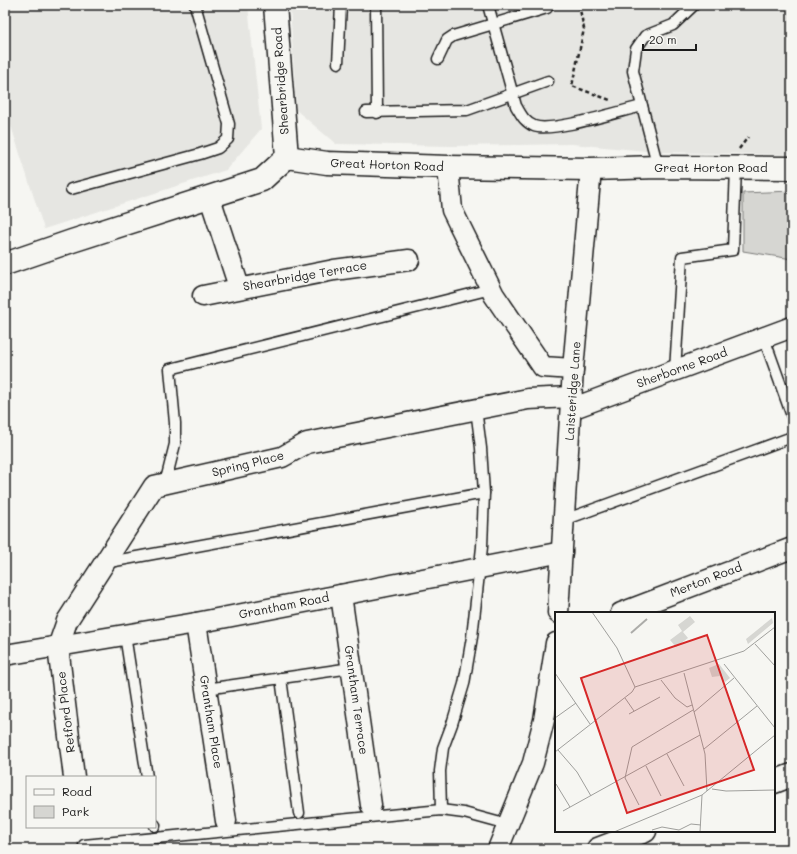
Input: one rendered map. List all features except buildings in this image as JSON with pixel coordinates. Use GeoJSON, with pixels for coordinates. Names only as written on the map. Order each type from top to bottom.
{"type":"FeatureCollection","features":[{"type":"Feature","properties":{"kind":"street","name":"Shearbridge Road"},"geometry":{"type":"LineString","coordinates":[[275,5],[287,157]]}},
{"type":"Feature","properties":{"kind":"street","name":"Great Horton Road"},"geometry":{"type":"LineString","coordinates":[[287,157],[327,163],[448,167],[591,169],[658,167],[792,168]]}},
{"type":"Feature","properties":{"kind":"street"},"geometry":{"type":"LineString","coordinates":[[5,264],[262,180],[287,157]]}},
{"type":"Feature","properties":{"kind":"street"},"geometry":{"type":"LineString","coordinates":[[448,167],[452,210],[491,289],[543,367],[573,369]]}},
{"type":"Feature","properties":{"kind":"street","name":"Laisteridge Lane"},"geometry":{"type":"LineString","coordinates":[[558,612],[573,369],[591,169]]}},
{"type":"Feature","properties":{"kind":"street"},"geometry":{"type":"LineString","coordinates":[[210,198],[239,287]]}},
{"type":"Feature","properties":{"kind":"street","name":"Shearbridge Terrace"},"geometry":{"type":"LineString","coordinates":[[202,296],[239,287],[334,270],[409,260]]}},
{"type":"Feature","properties":{"kind":"street","name":"Sherborne Road"},"geometry":{"type":"LineString","coordinates":[[572,403],[675,371],[792,327]]}},
{"type":"Feature","properties":{"kind":"street","name":"Spring Place"},"geometry":{"type":"LineString","coordinates":[[58,647],[67,621],[154,486],[282,457],[307,443],[476,409],[528,399],[572,403]]}},
{"type":"Feature","properties":{"kind":"street","name":"Merton Road"},"geometry":{"type":"LineString","coordinates":[[624,612],[792,548]]}},
{"type":"Feature","properties":{"kind":"street","name":"Grantham Road"},"geometry":{"type":"LineString","coordinates":[[5,655],[196,623],[562,552]]}},
{"type":"Feature","properties":{"kind":"street","name":"Grantham Terrace"},"geometry":{"type":"LineString","coordinates":[[341,595],[371,805]]}},
{"type":"Feature","properties":{"kind":"street","name":"Grantham Place"},"geometry":{"type":"LineString","coordinates":[[196,623],[226,820]]}},
{"type":"Feature","properties":{"kind":"street","name":"Retford Place"},"geometry":{"type":"LineString","coordinates":[[58,647],[74,776]]}},
{"type":"Feature","properties":{"kind":"street"},"geometry":{"type":"LineString","coordinates":[[498,849],[533,763],[544,720],[555,649]]}},
{"type":"Feature","properties":{"kind":"street"},"geometry":{"type":"LineString","coordinates":[[775,782],[792,775]]}},
{"type":"Feature","properties":{"kind":"street"},"geometry":{"type":"LineString","coordinates":[[598,849],[642,832]]}},
{"type":"Feature","properties":{"kind":"lane"},"geometry":{"type":"LineString","coordinates":[[71,190],[200,154],[218,148],[228,139],[229,124],[195,5]]}},
{"type":"Feature","properties":{"kind":"lane"},"geometry":{"type":"LineString","coordinates":[[338,63],[341,5]]}},
{"type":"Feature","properties":{"kind":"lane"},"geometry":{"type":"LineString","coordinates":[[376,5],[377,113]]}},
{"type":"Feature","properties":{"kind":"lane"},"geometry":{"type":"LineString","coordinates":[[488,5],[516,106],[524,120],[533,126],[542,128],[570,123],[642,106]]}},
{"type":"Feature","properties":{"kind":"lane"},"geometry":{"type":"LineString","coordinates":[[658,167],[633,71],[636,49],[645,36],[673,25],[694,5]]}},
{"type":"Feature","properties":{"kind":"lane"},"geometry":{"type":"LineString","coordinates":[[438,59],[447,40],[453,36],[547,8]]}},
{"type":"Feature","properties":{"kind":"lane"},"geometry":{"type":"LineString","coordinates":[[366,112],[377,113],[467,110],[548,81]]}},
{"type":"Feature","properties":{"kind":"lane"},"geometry":{"type":"LineString","coordinates":[[675,371],[682,257],[733,250],[736,167]]}},
{"type":"Feature","properties":{"kind":"lane"},"geometry":{"type":"LineString","coordinates":[[165,484],[175,444],[175,423],[170,369],[491,289]]}},
{"type":"Feature","properties":{"kind":"lane"},"geometry":{"type":"LineString","coordinates":[[764,338],[792,416]]}},
{"type":"Feature","properties":{"kind":"lane"},"geometry":{"type":"LineString","coordinates":[[441,810],[440,771],[443,748],[464,684],[472,637],[480,568],[484,493],[481,448],[476,409]]}},
{"type":"Feature","properties":{"kind":"lane"},"geometry":{"type":"LineString","coordinates":[[564,520],[792,437]]}},
{"type":"Feature","properties":{"kind":"lane"},"geometry":{"type":"LineString","coordinates":[[104,563],[484,493]]}},
{"type":"Feature","properties":{"kind":"lane"},"geometry":{"type":"LineString","coordinates":[[125,635],[147,776]]}},
{"type":"Feature","properties":{"kind":"lane"},"geometry":{"type":"LineString","coordinates":[[206,689],[351,668]]}},
{"type":"Feature","properties":{"kind":"lane"},"geometry":{"type":"LineString","coordinates":[[281,678],[299,813]]}},
{"type":"Feature","properties":{"kind":"lane"},"geometry":{"type":"LineString","coordinates":[[84,845],[441,810],[464,813],[508,825]]}},
{"type":"Feature","properties":{"kind":"path"},"geometry":{"type":"LineString","coordinates":[[579,5],[584,29],[572,86],[616,102]]}},
{"type":"Feature","properties":{"kind":"shaded area"},"geometry":{"type":"Polygon","coordinates":[[[5,5],[248,5],[261,129],[226,170],[44,229],[5,107],[5,5]]]}},
{"type":"Feature","properties":{"kind":"shaded area"},"geometry":{"type":"Polygon","coordinates":[[[290,5],[792,5],[792,155],[657,152],[572,144],[453,146],[336,144],[296,110],[290,5]]]}},
{"type":"Feature","properties":{"kind":"green space"},"geometry":{"type":"Polygon","coordinates":[[[792,191],[792,259],[743,251],[743,193],[792,191]]]}}]}
